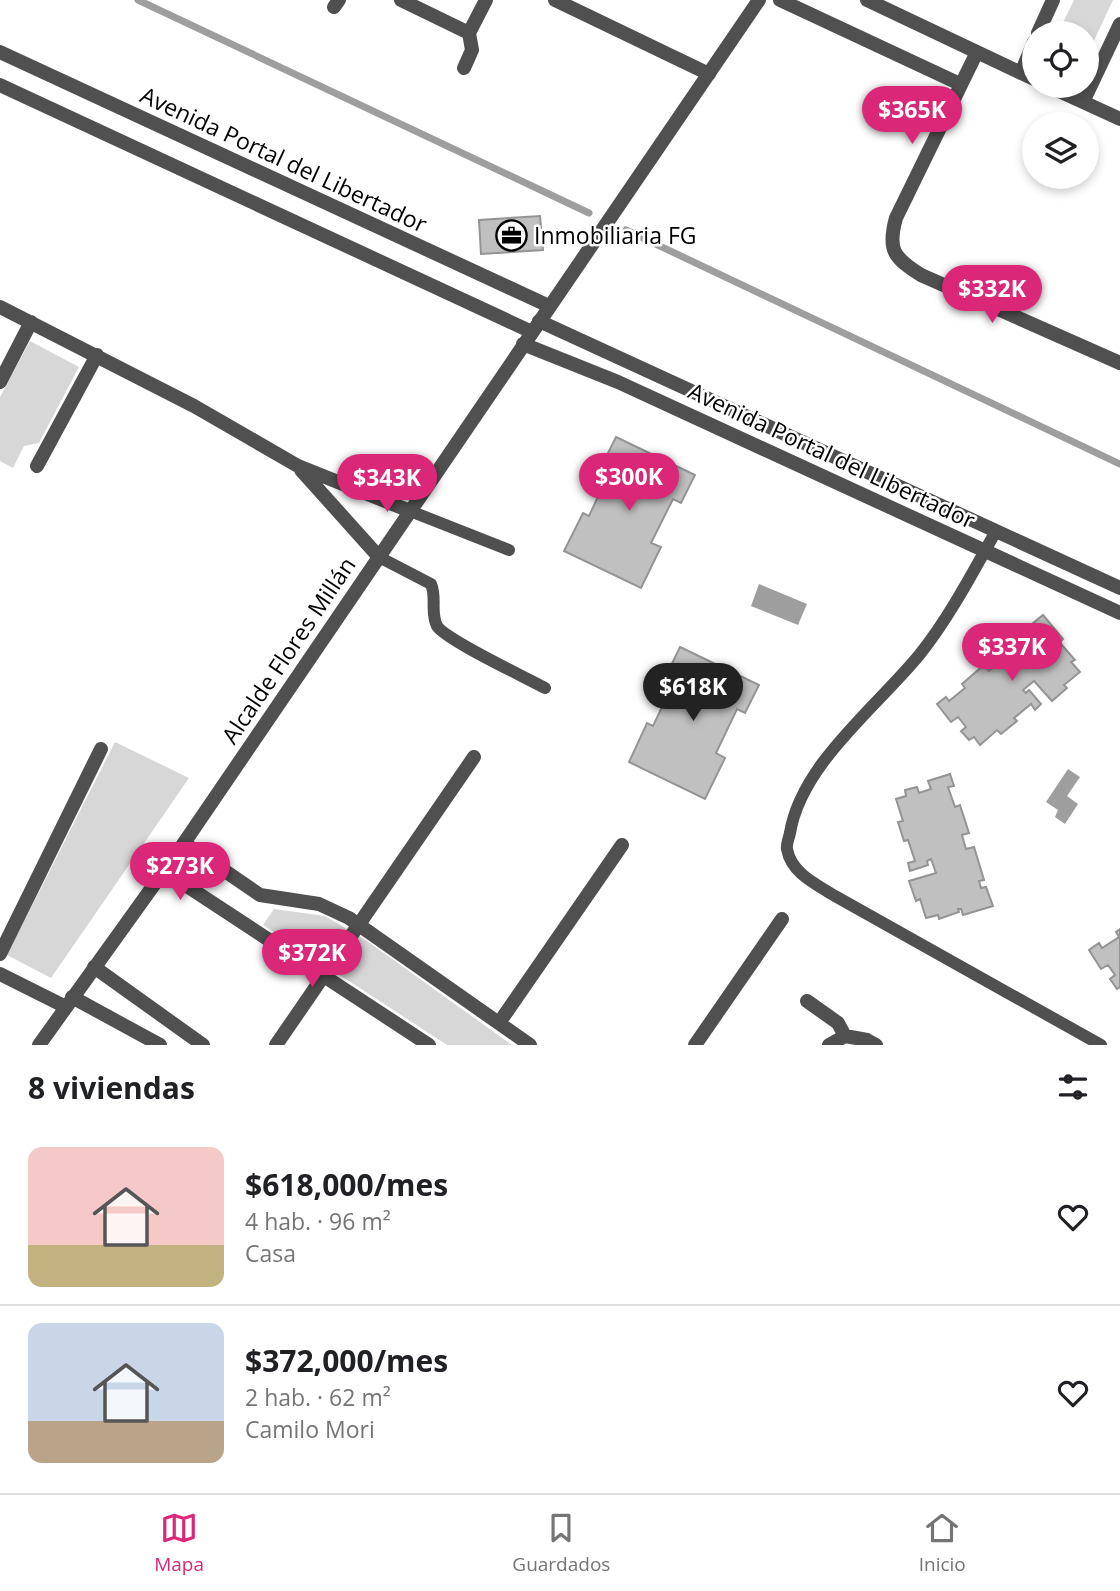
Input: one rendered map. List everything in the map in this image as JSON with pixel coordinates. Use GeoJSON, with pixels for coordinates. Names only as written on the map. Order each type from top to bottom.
{"type":"FeatureCollection","features":[{"type":"Feature","properties":{"kind":"street"},"geometry":{"type":"LineString","coordinates":[[401,0],[469,33]]}},
{"type":"Feature","properties":{"kind":"street"},"geometry":{"type":"LineString","coordinates":[[464,68],[472,50],[469,33],[486,0]]}},
{"type":"Feature","properties":{"kind":"street"},"geometry":{"type":"LineString","coordinates":[[555,0],[709,74]]}},
{"type":"Feature","properties":{"kind":"street","name":"Alcalde Flores Millán"},"geometry":{"type":"LineString","coordinates":[[39,1045],[184,843],[759,0]]}},
{"type":"Feature","properties":{"kind":"street"},"geometry":{"type":"LineString","coordinates":[[780,0],[960,84]]}},
{"type":"Feature","properties":{"kind":"street"},"geometry":{"type":"LineString","coordinates":[[867,0],[1022,74]]}},
{"type":"Feature","properties":{"kind":"street"},"geometry":{"type":"LineString","coordinates":[[1043,21],[1053,0]]}},
{"type":"Feature","properties":{"kind":"street"},"geometry":{"type":"LineString","coordinates":[[1083,102],[1120,24]]}},
{"type":"Feature","properties":{"kind":"street","name":"Avenida Portal del Libertador"},"geometry":{"type":"LineString","coordinates":[[0,52],[549,306]]}},
{"type":"Feature","properties":{"kind":"street"},"geometry":{"type":"LineString","coordinates":[[976,52],[897,218],[892,234],[892,250],[903,264],[921,275],[1120,363]]}},
{"type":"Feature","properties":{"kind":"street","name":"Avenida Portal del Libertador"},"geometry":{"type":"LineString","coordinates":[[0,85],[1120,588]]}},
{"type":"Feature","properties":{"kind":"street"},"geometry":{"type":"LineString","coordinates":[[1074,98],[1120,119]]}},
{"type":"Feature","properties":{"kind":"street"},"geometry":{"type":"LineString","coordinates":[[0,307],[194,405],[298,466],[410,511]]}},
{"type":"Feature","properties":{"kind":"street"},"geometry":{"type":"LineString","coordinates":[[0,382],[32,322]]}},
{"type":"Feature","properties":{"kind":"street","name":"Avenida Portal del Libertador"},"geometry":{"type":"LineString","coordinates":[[523,344],[618,382],[1120,613]]}},
{"type":"Feature","properties":{"kind":"street"},"geometry":{"type":"LineString","coordinates":[[37,466],[97,355]]}},
{"type":"Feature","properties":{"kind":"street"},"geometry":{"type":"LineString","coordinates":[[298,466],[379,557]]}},
{"type":"Feature","properties":{"kind":"street"},"geometry":{"type":"LineString","coordinates":[[0,954],[101,748]]}},
{"type":"Feature","properties":{"kind":"street"},"geometry":{"type":"LineString","coordinates":[[276,1045],[474,757]]}},
{"type":"Feature","properties":{"kind":"street"},"geometry":{"type":"LineString","coordinates":[[184,843],[260,895],[318,904],[359,925],[530,1045]]}},
{"type":"Feature","properties":{"kind":"street"},"geometry":{"type":"LineString","coordinates":[[499,1023],[622,845]]}},
{"type":"Feature","properties":{"kind":"street"},"geometry":{"type":"LineString","coordinates":[[164,871],[429,1045]]}},
{"type":"Feature","properties":{"kind":"street"},"geometry":{"type":"LineString","coordinates":[[695,1045],[782,919]]}},
{"type":"Feature","properties":{"kind":"street"},"geometry":{"type":"LineString","coordinates":[[94,967],[203,1045]]}},
{"type":"Feature","properties":{"kind":"street"},"geometry":{"type":"LineString","coordinates":[[0,974],[69,1002],[160,1045]]}},
{"type":"Feature","properties":{"kind":"street"},"geometry":{"type":"LineString","coordinates":[[807,1001],[838,1023],[845,1036]]}},
{"type":"Feature","properties":{"kind":"street"},"geometry":{"type":"LineString","coordinates":[[829,1045],[845,1036],[867,1040],[876,1045]]}},
{"type":"Feature","properties":{"kind":"lane"},"geometry":{"type":"LineString","coordinates":[[410,511],[509,550]]}},
{"type":"Feature","properties":{"kind":"lane"},"geometry":{"type":"LineString","coordinates":[[996,531],[937,630],[919,655],[847,733],[806,788],[791,824],[787,848],[797,871],[835,896],[1101,1045]]}},
{"type":"Feature","properties":{"kind":"lane"},"geometry":{"type":"LineString","coordinates":[[379,557],[431,584],[435,592],[435,621],[444,634],[545,688]]}},
{"type":"Feature","properties":{"kind":"shaded area"},"geometry":{"type":"Polygon","coordinates":[[[1074,0],[1113,0],[1099,30],[1099,21],[1064,21],[1074,0]]]}},
{"type":"Feature","properties":{"kind":"shaded area"},"geometry":{"type":"Polygon","coordinates":[[[30,341],[79,367],[39,443],[24,446],[13,468],[0,461],[0,397],[30,341]]]}},
{"type":"Feature","properties":{"kind":"shaded area"},"geometry":{"type":"Polygon","coordinates":[[[759,584],[807,604],[798,625],[751,606],[759,584]]]}},
{"type":"Feature","properties":{"kind":"shaded area"},"geometry":{"type":"Polygon","coordinates":[[[115,742],[189,778],[51,978],[7,955],[115,742]]]}},
{"type":"Feature","properties":{"kind":"shaded area"},"geometry":{"type":"Polygon","coordinates":[[[1068,769],[1080,777],[1067,796],[1078,804],[1065,824],[1055,817],[1058,810],[1046,802],[1068,769]]]}},
{"type":"Feature","properties":{"kind":"shaded area"},"geometry":{"type":"Polygon","coordinates":[[[274,909],[325,916],[367,941],[512,1045],[447,1045],[263,925],[274,909]]]}},
{"type":"Feature","properties":{"kind":"building","name":"Inmobiliaria FG"},"geometry":{"type":"Polygon","coordinates":[[[540,216],[543,250],[481,254],[479,220],[540,216]]]}},
{"type":"Feature","properties":{"kind":"building"},"geometry":{"type":"Polygon","coordinates":[[[616,437],[695,475],[681,503],[673,499],[651,543],[661,547],[641,588],[564,551],[583,513],[589,516],[609,473],[600,469],[616,437]]]}},
{"type":"Feature","properties":{"kind":"building"},"geometry":{"type":"Polygon","coordinates":[[[1043,615],[1063,639],[1059,646],[1061,644],[1075,660],[1071,662],[1080,672],[1064,685],[1067,688],[1052,701],[1034,681],[1023,690],[1026,693],[1029,690],[1041,704],[1035,710],[1031,704],[1014,718],[1017,721],[1001,734],[997,730],[980,745],[974,737],[969,740],[961,731],[966,727],[958,717],[951,722],[937,704],[946,697],[949,701],[965,688],[962,684],[984,665],[989,671],[1000,662],[995,656],[1022,634],[1025,638],[1031,633],[1027,628],[1043,615]]]}},
{"type":"Feature","properties":{"kind":"building"},"geometry":{"type":"Polygon","coordinates":[[[680,647],[759,685],[745,713],[737,709],[716,753],[725,758],[705,799],[629,762],[647,723],[653,726],[673,684],[664,680],[680,647]]]}},
{"type":"Feature","properties":{"kind":"building"},"geometry":{"type":"Polygon","coordinates":[[[950,774],[954,786],[948,787],[955,807],[960,805],[969,833],[962,835],[966,849],[974,847],[984,880],[979,881],[981,888],[986,887],[993,906],[963,915],[961,909],[958,909],[959,912],[939,919],[938,915],[926,918],[920,899],[916,901],[909,881],[936,873],[931,859],[927,861],[928,865],[910,871],[908,863],[915,861],[898,822],[903,821],[896,799],[906,796],[905,790],[917,787],[919,793],[931,789],[928,781],[950,774]]]}},
{"type":"Feature","properties":{"kind":"building"},"geometry":{"type":"Polygon","coordinates":[[[1120,929],[1120,987],[1117,989],[1110,979],[1115,975],[1108,965],[1101,969],[1089,950],[1099,943],[1102,948],[1119,937],[1116,932],[1120,929]]]}},
{"type":"Feature","properties":{"kind":"waterway"},"geometry":{"type":"LineString","coordinates":[[138,0],[589,213]]}},
{"type":"Feature","properties":{"kind":"waterway"},"geometry":{"type":"LineString","coordinates":[[626,230],[1120,464]]}},
{"type":"Feature","properties":{"kind":"place","name":"Inmobiliaria FG"},"geometry":{"type":"Point","coordinates":[511,235]}}]}
